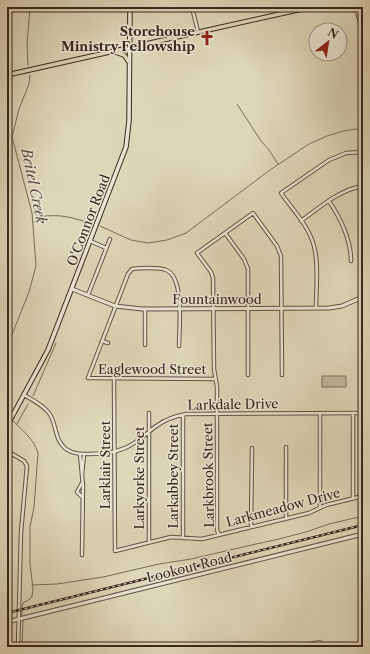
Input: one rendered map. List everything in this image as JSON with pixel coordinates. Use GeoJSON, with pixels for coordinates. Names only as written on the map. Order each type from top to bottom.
{"type":"FeatureCollection","features":[{"type":"Feature","properties":{"kind":"main road","name":"O'Connor Road"},"geometry":{"type":"LineString","coordinates":[[8,425],[48,350],[126,147],[129,121],[130,7]]}},
{"type":"Feature","properties":{"kind":"main road"},"geometry":{"type":"LineString","coordinates":[[7,75],[311,7]]}},
{"type":"Feature","properties":{"kind":"main road"},"geometry":{"type":"LineString","coordinates":[[114,51],[124,55],[129,62]]}},
{"type":"Feature","properties":{"kind":"street"},"geometry":{"type":"LineString","coordinates":[[192,7],[198,32]]}},
{"type":"Feature","properties":{"kind":"street"},"geometry":{"type":"LineString","coordinates":[[357,8],[363,34]]}},
{"type":"Feature","properties":{"kind":"street"},"geometry":{"type":"LineString","coordinates":[[316,309],[315,253],[311,239],[301,221],[281,193],[329,160],[346,153],[363,152]]}},
{"type":"Feature","properties":{"kind":"street"},"geometry":{"type":"LineString","coordinates":[[301,221],[329,201],[350,189],[363,186]]}},
{"type":"Feature","properties":{"kind":"street"},"geometry":{"type":"LineString","coordinates":[[329,201],[343,224],[351,251],[351,261]]}},
{"type":"Feature","properties":{"kind":"street"},"geometry":{"type":"LineString","coordinates":[[248,375],[247,264],[225,233],[253,213],[277,246],[281,256],[282,375]]}},
{"type":"Feature","properties":{"kind":"street"},"geometry":{"type":"LineString","coordinates":[[7,214],[9,260],[7,267]]}},
{"type":"Feature","properties":{"kind":"street","name":"Larkbrook Street"},"geometry":{"type":"LineString","coordinates":[[219,535],[217,530],[217,413],[216,379],[214,369],[213,275],[197,253],[225,233]]}},
{"type":"Feature","properties":{"kind":"street"},"geometry":{"type":"LineString","coordinates":[[88,295],[110,239]]}},
{"type":"Feature","properties":{"kind":"street"},"geometry":{"type":"LineString","coordinates":[[90,241],[106,248]]}},
{"type":"Feature","properties":{"kind":"street"},"geometry":{"type":"LineString","coordinates":[[108,343],[102,342],[130,270],[164,269],[168,270],[177,285],[180,346]]}},
{"type":"Feature","properties":{"kind":"street","name":"Fountainwood"},"geometry":{"type":"LineString","coordinates":[[72,289],[115,306],[132,309],[316,309],[342,306],[363,297]]}},
{"type":"Feature","properties":{"kind":"street"},"geometry":{"type":"LineString","coordinates":[[145,309],[145,346]]}},
{"type":"Feature","properties":{"kind":"street","name":"Eaglewood Street"},"geometry":{"type":"LineString","coordinates":[[102,342],[88,378],[216,379]]}},
{"type":"Feature","properties":{"kind":"street","name":"Larklair Street"},"geometry":{"type":"LineString","coordinates":[[114,379],[115,551]]}},
{"type":"Feature","properties":{"kind":"street","name":"Larkdale Drive"},"geometry":{"type":"LineString","coordinates":[[24,395],[41,405],[50,414],[56,433],[62,445],[71,452],[80,454],[101,454],[114,452],[133,444],[164,422],[183,415],[217,413],[363,413]]}},
{"type":"Feature","properties":{"kind":"street","name":"Larkyorke Street"},"geometry":{"type":"LineString","coordinates":[[148,413],[149,542]]}},
{"type":"Feature","properties":{"kind":"street"},"geometry":{"type":"LineString","coordinates":[[320,413],[320,507]]}},
{"type":"Feature","properties":{"kind":"street"},"geometry":{"type":"LineString","coordinates":[[353,413],[353,499]]}},
{"type":"Feature","properties":{"kind":"street","name":"Larkabbey Street"},"geometry":{"type":"LineString","coordinates":[[183,415],[183,538]]}},
{"type":"Feature","properties":{"kind":"street"},"geometry":{"type":"LineString","coordinates":[[286,447],[286,518]]}},
{"type":"Feature","properties":{"kind":"street"},"geometry":{"type":"LineString","coordinates":[[252,448],[252,527]]}},
{"type":"Feature","properties":{"kind":"street"},"geometry":{"type":"LineString","coordinates":[[7,451],[24,461],[27,466],[21,532],[18,647]]}},
{"type":"Feature","properties":{"kind":"street"},"geometry":{"type":"LineString","coordinates":[[80,454],[82,475],[82,555]]}},
{"type":"Feature","properties":{"kind":"street"},"geometry":{"type":"LineString","coordinates":[[82,475],[84,454]]}},
{"type":"Feature","properties":{"kind":"street"},"geometry":{"type":"LineString","coordinates":[[82,483],[77,490],[82,497]]}},
{"type":"Feature","properties":{"kind":"street","name":"Larkmeadow Drive"},"geometry":{"type":"LineString","coordinates":[[115,551],[171,537],[198,540],[309,513],[320,507],[363,496]]}},
{"type":"Feature","properties":{"kind":"street","name":"Lookout Road"},"geometry":{"type":"LineString","coordinates":[[7,622],[363,534]]}},
{"type":"Feature","properties":{"kind":"shaded area"},"geometry":{"type":"Polygon","coordinates":[[[322,376],[346,376],[346,387],[322,387],[322,376]]]}},
{"type":"Feature","properties":{"kind":"waterway","name":"Beitel Creek"},"geometry":{"type":"LineString","coordinates":[[28,65],[27,45],[30,7]]}},
{"type":"Feature","properties":{"kind":"waterway","name":"Beitel Creek"},"geometry":{"type":"LineString","coordinates":[[7,347],[29,292],[36,266],[32,213],[12,137],[19,109],[29,84],[30,75]]}},
{"type":"Feature","properties":{"kind":"waterway"},"geometry":{"type":"LineString","coordinates":[[237,104],[278,164]]}},
{"type":"Feature","properties":{"kind":"waterway"},"geometry":{"type":"LineString","coordinates":[[100,226],[131,240],[148,243],[167,240],[186,233],[270,170],[309,144],[343,131],[363,128]]}},
{"type":"Feature","properties":{"kind":"waterway"},"geometry":{"type":"LineString","coordinates":[[34,222],[39,217],[53,216],[66,217],[93,224]]}},
{"type":"Feature","properties":{"kind":"waterway"},"geometry":{"type":"LineString","coordinates":[[33,396],[56,343]]}},
{"type":"Feature","properties":{"kind":"waterway"},"geometry":{"type":"LineString","coordinates":[[17,424],[28,404]]}},
{"type":"Feature","properties":{"kind":"waterway","name":"Beitel Creek"},"geometry":{"type":"LineString","coordinates":[[12,420],[31,439],[38,453],[34,507],[30,527],[30,564],[33,589],[32,596],[29,600],[24,602],[22,606],[22,617]]}},
{"type":"Feature","properties":{"kind":"waterway"},"geometry":{"type":"LineString","coordinates":[[32,585],[57,584],[103,577],[159,564],[191,559],[275,540],[329,524],[363,516]]}},
{"type":"Feature","properties":{"kind":"waterway","name":"Beitel Creek"},"geometry":{"type":"LineString","coordinates":[[22,647],[23,621]]}},
{"type":"Feature","properties":{"kind":"waterway"},"geometry":{"type":"LineString","coordinates":[[204,647],[236,642],[305,643],[321,640],[328,647]]}},
{"type":"Feature","properties":{"kind":"waterway"},"geometry":{"type":"LineString","coordinates":[[305,643],[309,647]]}},
{"type":"Feature","properties":{"kind":"railway"},"geometry":{"type":"LineString","coordinates":[[7,613],[363,525]]}},
{"type":"Feature","properties":{"kind":"place","name":"Storehouse Ministry Fellowship"},"geometry":{"type":"Point","coordinates":[207,38]}}]}
